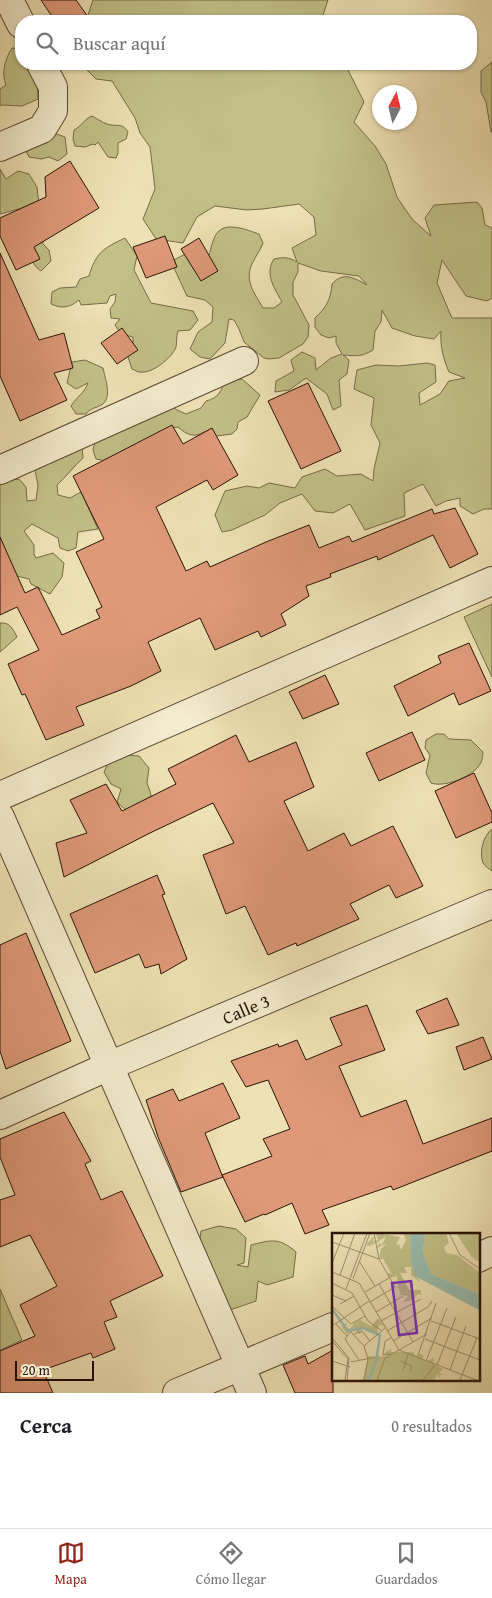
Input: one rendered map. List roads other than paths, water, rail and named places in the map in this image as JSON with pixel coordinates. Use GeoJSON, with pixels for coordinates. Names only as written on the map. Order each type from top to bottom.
{"type":"FeatureCollection","features":[{"type":"Feature","properties":{"kind":"street"},"geometry":{"type":"LineString","coordinates":[[9,0],[16,15]]}},
{"type":"Feature","properties":{"kind":"street"},"geometry":{"type":"LineString","coordinates":[[0,147],[42,129],[53,111],[53,87],[44,70]]}},
{"type":"Feature","properties":{"kind":"street"},"geometry":{"type":"LineString","coordinates":[[0,470],[244,362]]}},
{"type":"Feature","properties":{"kind":"street"},"geometry":{"type":"LineString","coordinates":[[0,796],[492,581]]}},
{"type":"Feature","properties":{"kind":"street"},"geometry":{"type":"LineString","coordinates":[[0,816],[252,1393]]}},
{"type":"Feature","properties":{"kind":"street","name":"Calle 3"},"geometry":{"type":"LineString","coordinates":[[0,1115],[109,1066],[492,904]]}},
{"type":"Feature","properties":{"kind":"street"},"geometry":{"type":"LineString","coordinates":[[480,1257],[492,1251]]}},
{"type":"Feature","properties":{"kind":"street"},"geometry":{"type":"LineString","coordinates":[[177,1393],[332,1327]]}}]}
